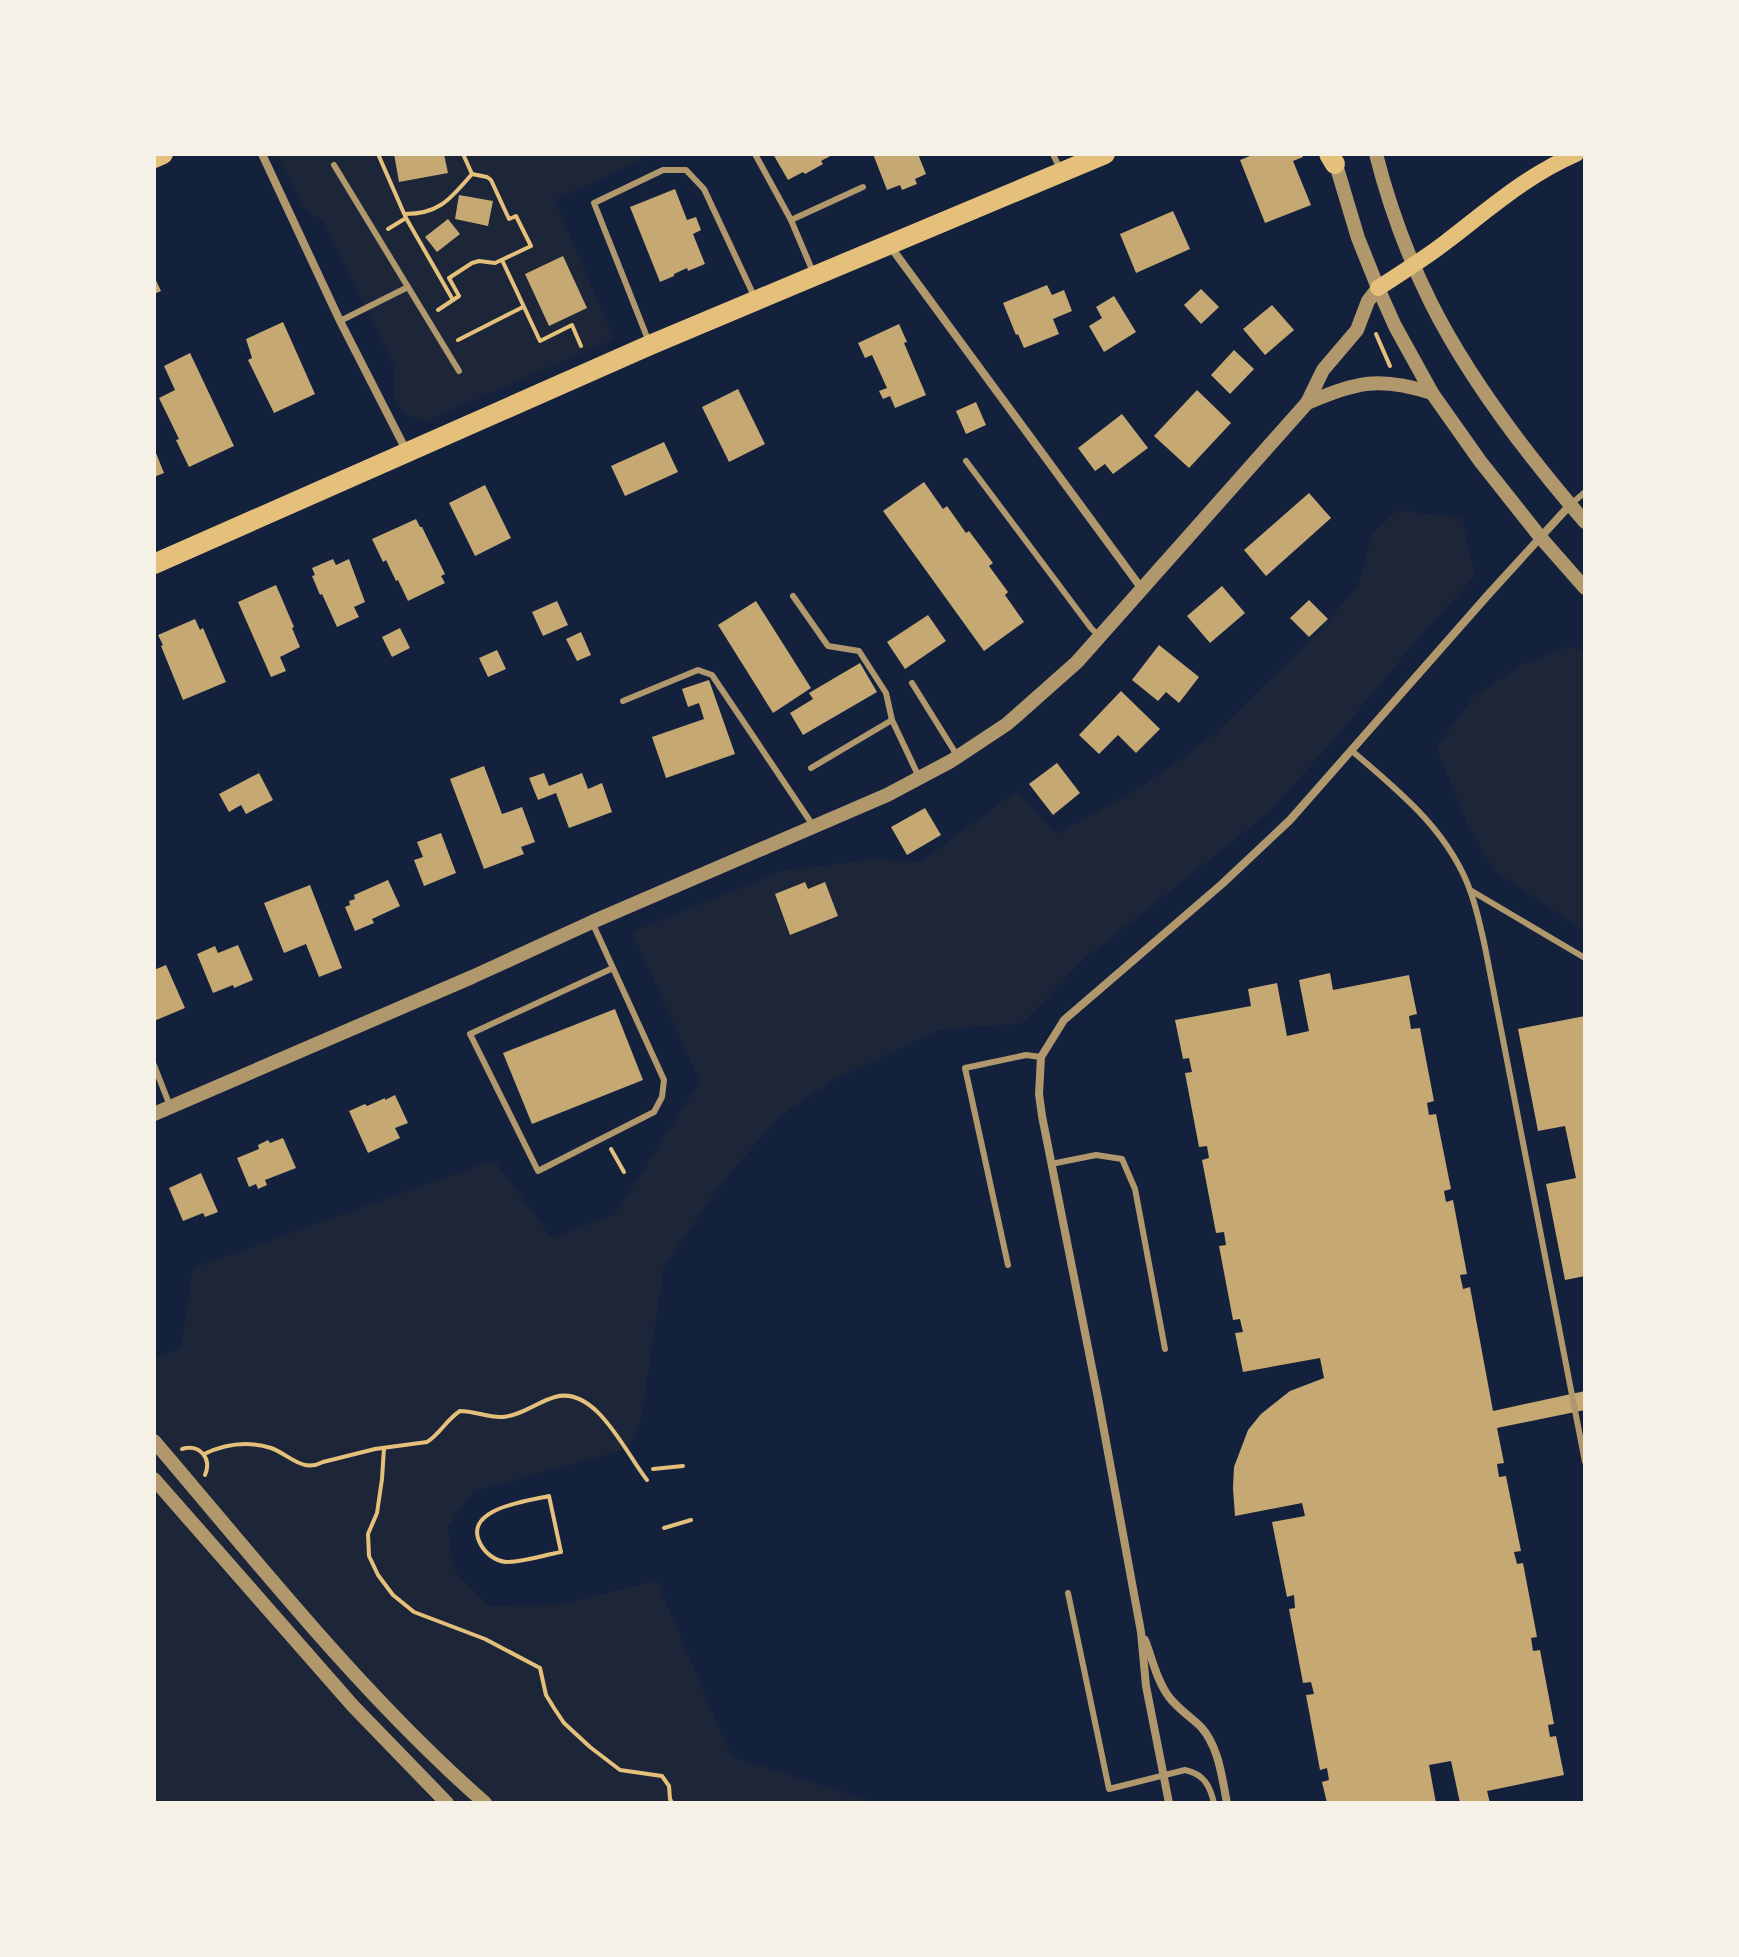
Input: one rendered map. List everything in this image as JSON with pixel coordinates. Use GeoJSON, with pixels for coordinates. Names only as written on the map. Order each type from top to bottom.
{"type":"FeatureCollection","features":[{"type":"Feature","properties":{"kind":"main road"},"geometry":{"type":"LineString","coordinates":[[154,158],[163,154]]}},
{"type":"Feature","properties":{"kind":"main road"},"geometry":{"type":"LineString","coordinates":[[154,564],[650,345],[889,244],[1057,163],[1105,154]]}},
{"type":"Feature","properties":{"kind":"main road"},"geometry":{"type":"LineString","coordinates":[[1378,288],[1565,156]]}},
{"type":"Feature","properties":{"kind":"street"},"geometry":{"type":"LineString","coordinates":[[262,154],[340,321],[407,453]]}},
{"type":"Feature","properties":{"kind":"street"},"geometry":{"type":"LineString","coordinates":[[1376,154],[1397,224],[1436,312],[1506,423],[1585,522]]}},
{"type":"Feature","properties":{"kind":"street"},"geometry":{"type":"LineString","coordinates":[[1333,157],[1358,238],[1378,288],[1432,393],[1480,461],[1585,588]]}},
{"type":"Feature","properties":{"kind":"street"},"geometry":{"type":"LineString","coordinates":[[889,244],[1143,590]]}},
{"type":"Feature","properties":{"kind":"street"},"geometry":{"type":"LineString","coordinates":[[154,1114],[920,779],[1007,724],[1101,637],[1307,403],[1323,370],[1357,330],[1368,301],[1378,288]]}},
{"type":"Feature","properties":{"kind":"street"},"geometry":{"type":"LineString","coordinates":[[1307,403],[1361,384],[1399,384],[1432,393]]}},
{"type":"Feature","properties":{"kind":"street"},"geometry":{"type":"LineString","coordinates":[[1169,1803],[1146,1686],[1141,1632],[1098,1398],[1051,1164],[1039,1094],[1041,1057],[1064,1020],[1233,874],[1290,820],[1570,505]]}},
{"type":"Feature","properties":{"kind":"street"},"geometry":{"type":"LineString","coordinates":[[154,1441],[367,1688],[485,1803]]}},
{"type":"Feature","properties":{"kind":"street"},"geometry":{"type":"LineString","coordinates":[[154,1479],[353,1706],[447,1803]]}},
{"type":"Feature","properties":{"kind":"street"},"geometry":{"type":"LineString","coordinates":[[1141,1632],[1168,1696],[1203,1730],[1212,1744],[1227,1803]]}},
{"type":"Feature","properties":{"kind":"lane"},"geometry":{"type":"LineString","coordinates":[[755,154],[791,220],[815,275]]}},
{"type":"Feature","properties":{"kind":"lane"},"geometry":{"type":"LineString","coordinates":[[334,165],[459,371]]}},
{"type":"Feature","properties":{"kind":"lane"},"geometry":{"type":"LineString","coordinates":[[650,345],[594,203],[663,170],[686,170],[704,189],[756,301]]}},
{"type":"Feature","properties":{"kind":"lane"},"geometry":{"type":"LineString","coordinates":[[791,220],[863,187]]}},
{"type":"Feature","properties":{"kind":"lane"},"geometry":{"type":"LineString","coordinates":[[340,321],[408,287]]}},
{"type":"Feature","properties":{"kind":"lane"},"geometry":{"type":"LineString","coordinates":[[966,461],[1091,628],[1101,637]]}},
{"type":"Feature","properties":{"kind":"lane"},"geometry":{"type":"LineString","coordinates":[[1570,505],[1585,492]]}},
{"type":"Feature","properties":{"kind":"lane"},"geometry":{"type":"LineString","coordinates":[[793,596],[828,646],[859,651],[886,693],[892,720],[920,779]]}},
{"type":"Feature","properties":{"kind":"lane"},"geometry":{"type":"LineString","coordinates":[[623,701],[698,670],[712,675],[814,827]]}},
{"type":"Feature","properties":{"kind":"lane"},"geometry":{"type":"LineString","coordinates":[[912,683],[958,757]]}},
{"type":"Feature","properties":{"kind":"lane"},"geometry":{"type":"LineString","coordinates":[[811,768],[892,720]]}},
{"type":"Feature","properties":{"kind":"lane"},"geometry":{"type":"LineString","coordinates":[[1352,751],[1426,819],[1444,842],[1470,890],[1485,947],[1585,1462]]}},
{"type":"Feature","properties":{"kind":"lane"},"geometry":{"type":"LineString","coordinates":[[1470,890],[1585,958]]}},
{"type":"Feature","properties":{"kind":"lane"},"geometry":{"type":"LineString","coordinates":[[592,922],[613,968],[664,1080],[662,1097],[654,1112],[538,1171],[470,1034],[613,968]]}},
{"type":"Feature","properties":{"kind":"lane"},"geometry":{"type":"LineString","coordinates":[[1008,1265],[965,1068],[1026,1055],[1041,1057]]}},
{"type":"Feature","properties":{"kind":"lane"},"geometry":{"type":"LineString","coordinates":[[154,1065],[170,1106]]}},
{"type":"Feature","properties":{"kind":"lane"},"geometry":{"type":"LineString","coordinates":[[1051,1164],[1096,1155],[1122,1159],[1135,1189],[1165,1349]]}},
{"type":"Feature","properties":{"kind":"lane"},"geometry":{"type":"LineString","coordinates":[[1068,1593],[1109,1789],[1185,1770],[1195,1772],[1208,1784],[1214,1803]]}},
{"type":"Feature","properties":{"kind":"path"},"geometry":{"type":"LineString","coordinates":[[378,154],[404,217],[452,301],[459,296],[449,278],[472,263],[495,263],[531,246],[516,216],[509,219],[491,180],[472,174]]}},
{"type":"Feature","properties":{"kind":"path"},"geometry":{"type":"LineString","coordinates":[[463,154],[472,174]]}},
{"type":"Feature","properties":{"kind":"path"},"geometry":{"type":"LineString","coordinates":[[404,217],[440,207],[472,174]]}},
{"type":"Feature","properties":{"kind":"path"},"geometry":{"type":"LineString","coordinates":[[502,260],[540,341],[572,325],[581,346]]}},
{"type":"Feature","properties":{"kind":"path"},"geometry":{"type":"LineString","coordinates":[[470,333],[523,307]]}},
{"type":"Feature","properties":{"kind":"path"},"geometry":{"type":"LineString","coordinates":[[1373,327],[1394,376]]}},
{"type":"Feature","properties":{"kind":"path"},"geometry":{"type":"LineString","coordinates":[[618,1162],[624,1172]]}},
{"type":"Feature","properties":{"kind":"path"},"geometry":{"type":"LineString","coordinates":[[204,1454],[215,1448],[244,1443],[280,1452],[302,1465],[315,1466],[384,1448],[427,1442],[460,1411],[510,1416],[565,1395],[581,1400],[600,1414],[647,1480]]}},
{"type":"Feature","properties":{"kind":"path"},"geometry":{"type":"LineString","coordinates":[[180,1449],[193,1447],[204,1454],[208,1465],[204,1477]]}},
{"type":"Feature","properties":{"kind":"path"},"geometry":{"type":"LineString","coordinates":[[384,1448],[377,1513],[368,1534],[369,1556],[393,1595],[414,1612],[485,1639],[540,1668],[546,1695],[564,1723],[620,1770],[662,1776],[669,1786],[672,1803]]}},
{"type":"Feature","properties":{"kind":"path"},"geometry":{"type":"LineString","coordinates":[[653,1469],[683,1466]]}},
{"type":"Feature","properties":{"kind":"path"},"geometry":{"type":"LineString","coordinates":[[549,1496],[556,1524],[561,1552],[518,1560],[504,1562],[492,1556],[478,1538],[483,1518],[495,1510],[549,1496]]}},
{"type":"Feature","properties":{"kind":"path"},"geometry":{"type":"LineString","coordinates":[[664,1528],[691,1520]]}},
{"type":"Feature","properties":{"kind":"shaded area"},"geometry":{"type":"Polygon","coordinates":[[[276,154],[654,154],[555,200],[614,339],[427,421],[410,416],[394,399],[394,366],[326,227],[304,209],[276,154]]]}},
{"type":"Feature","properties":{"kind":"shaded area"},"geometry":{"type":"Polygon","coordinates":[[[1397,510],[1462,518],[1475,576],[1268,813],[1083,960],[1023,1023],[939,1030],[832,1081],[780,1116],[724,1180],[664,1266],[641,1419],[628,1449],[474,1491],[448,1526],[453,1569],[489,1606],[560,1604],[657,1581],[731,1756],[876,1803],[154,1803],[154,1357],[181,1348],[193,1268],[494,1160],[552,1238],[615,1214],[700,1082],[632,932],[781,871],[876,859],[920,862],[1017,791],[1057,834],[1143,786],[1211,737],[1309,642],[1358,586],[1373,533],[1397,510]]]}},
{"type":"Feature","properties":{"kind":"shaded area"},"geometry":{"type":"Polygon","coordinates":[[[1567,647],[1585,650],[1585,932],[1494,871],[1467,822],[1436,748],[1474,696],[1521,665],[1567,647]]]}},
{"type":"Feature","properties":{"kind":"building"},"geometry":{"type":"Polygon","coordinates":[[[394,154],[444,154],[448,173],[399,182],[394,154]]]}},
{"type":"Feature","properties":{"kind":"building"},"geometry":{"type":"Polygon","coordinates":[[[773,154],[834,154],[821,161],[823,164],[788,180],[773,154]]]}},
{"type":"Feature","properties":{"kind":"building"},"geometry":{"type":"Polygon","coordinates":[[[873,154],[918,154],[926,174],[915,179],[917,184],[902,190],[900,185],[887,190],[873,154]]]}},
{"type":"Feature","properties":{"kind":"building"},"geometry":{"type":"Polygon","coordinates":[[[1255,154],[1302,154],[1303,157],[1293,161],[1311,205],[1265,223],[1240,160],[1255,154]]]}},
{"type":"Feature","properties":{"kind":"building"},"geometry":{"type":"Polygon","coordinates":[[[675,189],[687,220],[696,217],[701,230],[693,234],[705,264],[688,271],[687,268],[660,282],[630,207],[675,189]]]}},
{"type":"Feature","properties":{"kind":"building"},"geometry":{"type":"Polygon","coordinates":[[[459,195],[493,201],[488,226],[455,219],[459,195]]]}},
{"type":"Feature","properties":{"kind":"building"},"geometry":{"type":"Polygon","coordinates":[[[1173,211],[1190,249],[1136,273],[1120,234],[1173,211]]]}},
{"type":"Feature","properties":{"kind":"building"},"geometry":{"type":"Polygon","coordinates":[[[448,219],[460,234],[437,252],[425,237],[448,219]]]}},
{"type":"Feature","properties":{"kind":"building"},"geometry":{"type":"Polygon","coordinates":[[[563,256],[587,308],[549,326],[525,274],[563,256]]]}},
{"type":"Feature","properties":{"kind":"building"},"geometry":{"type":"Polygon","coordinates":[[[154,276],[161,291],[154,294],[154,276]]]}},
{"type":"Feature","properties":{"kind":"building"},"geometry":{"type":"Polygon","coordinates":[[[1047,285],[1052,295],[1064,290],[1072,311],[1053,319],[1059,334],[1024,348],[1003,303],[1047,285]]]}},
{"type":"Feature","properties":{"kind":"building"},"geometry":{"type":"Polygon","coordinates":[[[1201,289],[1219,307],[1201,324],[1184,305],[1201,289]]]}},
{"type":"Feature","properties":{"kind":"building"},"geometry":{"type":"Polygon","coordinates":[[[1114,296],[1136,332],[1104,352],[1089,326],[1102,318],[1096,307],[1114,296]]]}},
{"type":"Feature","properties":{"kind":"building"},"geometry":{"type":"Polygon","coordinates":[[[1272,305],[1294,330],[1265,355],[1243,329],[1272,305]]]}},
{"type":"Feature","properties":{"kind":"building"},"geometry":{"type":"Polygon","coordinates":[[[283,322],[315,394],[274,413],[248,360],[252,358],[246,339],[283,322]]]}},
{"type":"Feature","properties":{"kind":"building"},"geometry":{"type":"Polygon","coordinates":[[[899,324],[926,395],[895,408],[890,396],[883,399],[879,391],[887,388],[872,355],[865,358],[858,343],[899,324]]]}},
{"type":"Feature","properties":{"kind":"building"},"geometry":{"type":"Polygon","coordinates":[[[1234,350],[1254,369],[1230,394],[1211,375],[1234,350]]]}},
{"type":"Feature","properties":{"kind":"building"},"geometry":{"type":"Polygon","coordinates":[[[190,353],[234,446],[189,467],[159,398],[175,390],[164,366],[190,353]]]}},
{"type":"Feature","properties":{"kind":"building"},"geometry":{"type":"Polygon","coordinates":[[[738,389],[765,444],[729,462],[702,407],[738,389]]]}},
{"type":"Feature","properties":{"kind":"building"},"geometry":{"type":"Polygon","coordinates":[[[1197,390],[1231,423],[1189,468],[1154,436],[1197,390]]]}},
{"type":"Feature","properties":{"kind":"building"},"geometry":{"type":"Polygon","coordinates":[[[976,402],[986,425],[966,434],[956,411],[976,402]]]}},
{"type":"Feature","properties":{"kind":"building"},"geometry":{"type":"Polygon","coordinates":[[[1122,414],[1148,448],[1113,474],[1105,464],[1095,471],[1078,448],[1122,414]]]}},
{"type":"Feature","properties":{"kind":"building"},"geometry":{"type":"Polygon","coordinates":[[[664,442],[678,472],[625,496],[611,466],[664,442]]]}},
{"type":"Feature","properties":{"kind":"building"},"geometry":{"type":"Polygon","coordinates":[[[154,448],[164,473],[154,477],[154,448]]]}},
{"type":"Feature","properties":{"kind":"building"},"geometry":{"type":"Polygon","coordinates":[[[924,482],[943,509],[947,506],[993,563],[989,566],[1024,622],[984,651],[883,511],[924,482]]]}},
{"type":"Feature","properties":{"kind":"building"},"geometry":{"type":"Polygon","coordinates":[[[485,485],[511,538],[475,556],[449,503],[485,485]]]}},
{"type":"Feature","properties":{"kind":"building"},"geometry":{"type":"Polygon","coordinates":[[[1309,493],[1331,518],[1266,576],[1244,550],[1309,493]]]}},
{"type":"Feature","properties":{"kind":"building"},"geometry":{"type":"Polygon","coordinates":[[[416,519],[445,574],[441,576],[445,583],[408,601],[372,539],[416,519]]]}},
{"type":"Feature","properties":{"kind":"building"},"geometry":{"type":"Polygon","coordinates":[[[333,559],[336,565],[349,559],[365,602],[354,607],[359,617],[337,627],[312,576],[315,575],[312,568],[333,559]]]}},
{"type":"Feature","properties":{"kind":"building"},"geometry":{"type":"Polygon","coordinates":[[[276,585],[300,647],[280,657],[286,671],[271,677],[238,602],[276,585]]]}},
{"type":"Feature","properties":{"kind":"building"},"geometry":{"type":"Polygon","coordinates":[[[1222,586],[1245,613],[1210,643],[1187,616],[1222,586]]]}},
{"type":"Feature","properties":{"kind":"building"},"geometry":{"type":"Polygon","coordinates":[[[1309,600],[1328,619],[1309,637],[1290,618],[1309,600]]]}},
{"type":"Feature","properties":{"kind":"building"},"geometry":{"type":"Polygon","coordinates":[[[557,601],[568,625],[543,636],[532,612],[557,601]]]}},
{"type":"Feature","properties":{"kind":"building"},"geometry":{"type":"Polygon","coordinates":[[[756,601],[811,688],[773,713],[718,625],[756,601]]]}},
{"type":"Feature","properties":{"kind":"building"},"geometry":{"type":"Polygon","coordinates":[[[928,615],[946,641],[905,669],[887,642],[928,615]]]}},
{"type":"Feature","properties":{"kind":"building"},"geometry":{"type":"Polygon","coordinates":[[[195,619],[200,630],[203,628],[226,682],[183,700],[158,635],[195,619]]]}},
{"type":"Feature","properties":{"kind":"building"},"geometry":{"type":"Polygon","coordinates":[[[400,628],[410,648],[392,657],[382,637],[400,628]]]}},
{"type":"Feature","properties":{"kind":"building"},"geometry":{"type":"Polygon","coordinates":[[[581,632],[591,655],[577,661],[566,639],[581,632]]]}},
{"type":"Feature","properties":{"kind":"building"},"geometry":{"type":"Polygon","coordinates":[[[1159,645],[1199,677],[1179,703],[1166,692],[1158,701],[1132,680],[1159,645]]]}},
{"type":"Feature","properties":{"kind":"building"},"geometry":{"type":"Polygon","coordinates":[[[497,650],[506,669],[488,677],[479,658],[497,650]]]}},
{"type":"Feature","properties":{"kind":"building"},"geometry":{"type":"Polygon","coordinates":[[[860,663],[877,692],[803,735],[790,713],[813,699],[809,693],[860,663]]]}},
{"type":"Feature","properties":{"kind":"building"},"geometry":{"type":"Polygon","coordinates":[[[709,680],[735,754],[666,778],[652,737],[704,719],[699,703],[688,707],[682,689],[709,680]]]}},
{"type":"Feature","properties":{"kind":"building"},"geometry":{"type":"Polygon","coordinates":[[[1121,691],[1160,729],[1136,753],[1118,735],[1099,754],[1079,735],[1121,691]]]}},
{"type":"Feature","properties":{"kind":"building"},"geometry":{"type":"Polygon","coordinates":[[[1057,763],[1080,793],[1053,815],[1029,784],[1057,763]]]}},
{"type":"Feature","properties":{"kind":"building"},"geometry":{"type":"Polygon","coordinates":[[[484,766],[502,814],[522,807],[535,842],[521,847],[524,854],[484,869],[450,779],[484,766]]]}},
{"type":"Feature","properties":{"kind":"building"},"geometry":{"type":"Polygon","coordinates":[[[259,773],[273,800],[246,814],[241,805],[229,812],[219,794],[259,773]]]}},
{"type":"Feature","properties":{"kind":"building"},"geometry":{"type":"Polygon","coordinates":[[[544,773],[549,786],[582,773],[588,789],[602,783],[612,812],[569,828],[556,793],[538,800],[529,778],[544,773]]]}},
{"type":"Feature","properties":{"kind":"building"},"geometry":{"type":"Polygon","coordinates":[[[925,808],[941,835],[907,855],[891,827],[925,808]]]}},
{"type":"Feature","properties":{"kind":"building"},"geometry":{"type":"Polygon","coordinates":[[[441,833],[456,873],[424,886],[414,860],[423,857],[417,842],[441,833]]]}},
{"type":"Feature","properties":{"kind":"building"},"geometry":{"type":"Polygon","coordinates":[[[388,880],[400,906],[355,931],[345,907],[355,899],[354,895],[388,880]]]}},
{"type":"Feature","properties":{"kind":"building"},"geometry":{"type":"Polygon","coordinates":[[[805,882],[808,889],[825,882],[838,916],[790,935],[775,894],[805,882]]]}},
{"type":"Feature","properties":{"kind":"building"},"geometry":{"type":"Polygon","coordinates":[[[310,885],[342,968],[319,977],[306,944],[284,953],[264,903],[310,885]]]}},
{"type":"Feature","properties":{"kind":"building"},"geometry":{"type":"Polygon","coordinates":[[[238,945],[253,980],[213,993],[197,954],[215,946],[218,953],[238,945]]]}},
{"type":"Feature","properties":{"kind":"building"},"geometry":{"type":"Polygon","coordinates":[[[166,965],[185,1008],[154,1021],[154,970],[166,965]]]}},
{"type":"Feature","properties":{"kind":"building"},"geometry":{"type":"Polygon","coordinates":[[[1330,973],[1333,990],[1409,975],[1417,1014],[1409,1016],[1411,1029],[1420,1028],[1434,1101],[1427,1103],[1429,1115],[1436,1114],[1451,1189],[1444,1191],[1446,1202],[1453,1200],[1467,1274],[1460,1275],[1463,1289],[1470,1287],[1493,1411],[1585,1391],[1585,1410],[1497,1428],[1504,1463],[1497,1464],[1499,1477],[1506,1476],[1521,1551],[1514,1552],[1517,1564],[1523,1563],[1537,1637],[1531,1638],[1533,1651],[1540,1650],[1554,1724],[1548,1725],[1550,1737],[1556,1736],[1564,1775],[1487,1791],[1490,1803],[1460,1803],[1451,1761],[1429,1765],[1436,1803],[1327,1803],[1322,1782],[1329,1780],[1327,1768],[1320,1770],[1306,1695],[1314,1694],[1311,1682],[1303,1683],[1289,1609],[1295,1608],[1294,1595],[1287,1597],[1272,1522],[1305,1516],[1302,1503],[1235,1516],[1234,1467],[1248,1430],[1261,1414],[1290,1391],[1324,1378],[1320,1358],[1243,1372],[1235,1333],[1243,1332],[1240,1319],[1233,1320],[1219,1246],[1226,1245],[1224,1232],[1216,1233],[1202,1160],[1209,1158],[1207,1146],[1199,1147],[1185,1073],[1192,1072],[1189,1058],[1183,1059],[1175,1020],[1251,1006],[1248,989],[1277,983],[1287,1036],[1309,1031],[1299,980],[1330,973]]]}},
{"type":"Feature","properties":{"kind":"building"},"geometry":{"type":"Polygon","coordinates":[[[615,1009],[643,1080],[532,1124],[503,1053],[615,1009]]]}},
{"type":"Feature","properties":{"kind":"building"},"geometry":{"type":"Polygon","coordinates":[[[1585,1016],[1585,1276],[1565,1280],[1546,1184],[1576,1178],[1565,1126],[1538,1131],[1518,1029],[1585,1016]]]}},
{"type":"Feature","properties":{"kind":"building"},"geometry":{"type":"Polygon","coordinates":[[[395,1095],[408,1123],[395,1128],[400,1138],[368,1153],[349,1111],[395,1095]]]}},
{"type":"Feature","properties":{"kind":"building"},"geometry":{"type":"Polygon","coordinates":[[[283,1138],[296,1168],[265,1180],[267,1185],[258,1189],[256,1184],[249,1187],[237,1158],[259,1149],[258,1145],[268,1140],[270,1143],[283,1138]]]}},
{"type":"Feature","properties":{"kind":"building"},"geometry":{"type":"Polygon","coordinates":[[[201,1173],[218,1212],[205,1217],[203,1213],[183,1221],[169,1188],[201,1173]]]}}]}
